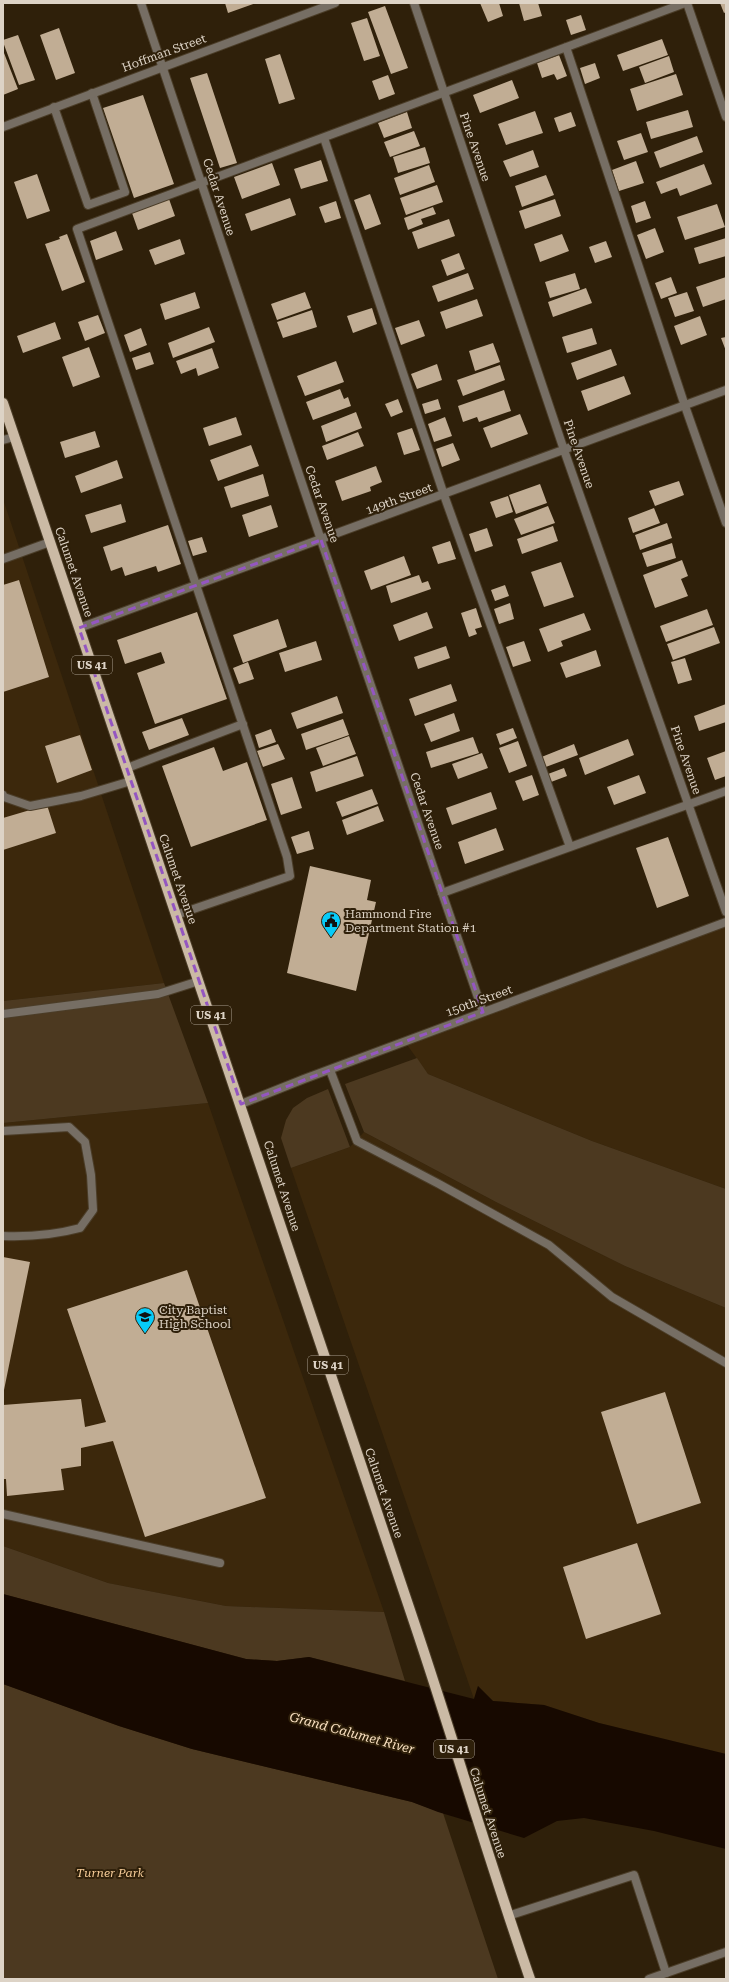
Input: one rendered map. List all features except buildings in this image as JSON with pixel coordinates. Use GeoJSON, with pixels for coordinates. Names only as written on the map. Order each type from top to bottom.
{"type":"FeatureCollection","features":[{"type":"Feature","properties":{"kind":"main road","name":"Calumet Avenue"},"geometry":{"type":"LineString","coordinates":[[3,404],[241,1104],[415,1625],[493,1872],[530,1979]]}},
{"type":"Feature","properties":{"kind":"street","name":"Cedar Avenue"},"geometry":{"type":"LineString","coordinates":[[141,3],[321,540],[483,1012]]}},
{"type":"Feature","properties":{"kind":"street","name":"Hoffman Street"},"geometry":{"type":"LineString","coordinates":[[3,127],[162,66],[335,3]]}},
{"type":"Feature","properties":{"kind":"street","name":"Pine Avenue"},"geometry":{"type":"LineString","coordinates":[[414,3],[564,450],[726,912]]}},
{"type":"Feature","properties":{"kind":"street"},"geometry":{"type":"LineString","coordinates":[[176,915],[290,876],[287,857],[77,229],[686,3],[726,116]]}},
{"type":"Feature","properties":{"kind":"street"},"geometry":{"type":"LineString","coordinates":[[566,47],[685,406],[726,523]]}},
{"type":"Feature","properties":{"kind":"street"},"geometry":{"type":"LineString","coordinates":[[54,107],[88,205],[126,192],[92,93]]}},
{"type":"Feature","properties":{"kind":"street"},"geometry":{"type":"LineString","coordinates":[[324,138],[444,495],[570,848]]}},
{"type":"Feature","properties":{"kind":"street","name":"149th Street"},"geometry":{"type":"LineString","coordinates":[[79,628],[726,390]]}},
{"type":"Feature","properties":{"kind":"street"},"geometry":{"type":"LineString","coordinates":[[3,440],[14,436]]}},
{"type":"Feature","properties":{"kind":"street"},"geometry":{"type":"LineString","coordinates":[[3,559],[50,542]]}},
{"type":"Feature","properties":{"kind":"street"},"geometry":{"type":"LineString","coordinates":[[127,768],[243,724]]}},
{"type":"Feature","properties":{"kind":"street"},"geometry":{"type":"LineString","coordinates":[[3,795],[4,797],[30,806],[81,796],[131,781]]}},
{"type":"Feature","properties":{"kind":"street"},"geometry":{"type":"LineString","coordinates":[[442,893],[726,791]]}},
{"type":"Feature","properties":{"kind":"street","name":"150th Street"},"geometry":{"type":"LineString","coordinates":[[241,1104],[726,922]]}},
{"type":"Feature","properties":{"kind":"street"},"geometry":{"type":"LineString","coordinates":[[3,1014],[158,994],[199,981]]}},
{"type":"Feature","properties":{"kind":"street"},"geometry":{"type":"LineString","coordinates":[[330,1070],[357,1141],[439,1184],[549,1245],[612,1297],[726,1363]]}},
{"type":"Feature","properties":{"kind":"street"},"geometry":{"type":"LineString","coordinates":[[3,1131],[69,1127],[85,1142],[91,1175],[93,1210],[80,1228],[57,1234],[22,1237],[3,1236]]}},
{"type":"Feature","properties":{"kind":"street"},"geometry":{"type":"LineString","coordinates":[[3,1514],[220,1563]]}},
{"type":"Feature","properties":{"kind":"street"},"geometry":{"type":"LineString","coordinates":[[508,1916],[634,1875],[666,1974]]}},
{"type":"Feature","properties":{"kind":"street"},"geometry":{"type":"LineString","coordinates":[[650,1979],[726,1952]]}},
{"type":"Feature","properties":{"kind":"highlighted area"},"geometry":{"type":"Polygon","coordinates":[[[321,540],[483,1012],[241,1104],[79,628],[321,540]]]}},
{"type":"Feature","properties":{"kind":"shaded area"},"geometry":{"type":"Polygon","coordinates":[[[3,499],[164,983],[3,1001],[3,499]]]}},
{"type":"Feature","properties":{"kind":"shaded area"},"geometry":{"type":"Polygon","coordinates":[[[726,923],[726,1189],[592,1141],[428,1074],[405,1042],[726,923]]]}},
{"type":"Feature","properties":{"kind":"shaded area","name":"City Baptist High School"},"geometry":{"type":"Polygon","coordinates":[[[208,1103],[384,1612],[226,1606],[108,1583],[3,1546],[3,1123],[208,1103]]]}},
{"type":"Feature","properties":{"kind":"shaded area"},"geometry":{"type":"Polygon","coordinates":[[[364,1132],[496,1202],[625,1266],[726,1308],[726,1754],[599,1723],[544,1705],[493,1701],[478,1686],[474,1699],[291,1168],[350,1147],[364,1132]]]}},
{"type":"Feature","properties":{"kind":"green space"},"geometry":{"type":"Polygon","coordinates":[[[164,983],[208,1103],[3,1123],[3,1001],[164,983]]]}},
{"type":"Feature","properties":{"kind":"green space"},"geometry":{"type":"Polygon","coordinates":[[[417,1058],[428,1074],[592,1141],[726,1189],[726,1308],[625,1266],[496,1202],[364,1132],[345,1084],[417,1058]]]}},
{"type":"Feature","properties":{"kind":"green space"},"geometry":{"type":"Polygon","coordinates":[[[328,1089],[350,1147],[291,1168],[281,1138],[286,1120],[293,1108],[307,1098],[328,1089]]]}},
{"type":"Feature","properties":{"kind":"green space"},"geometry":{"type":"Polygon","coordinates":[[[3,1546],[108,1583],[226,1606],[384,1612],[405,1681],[309,1657],[277,1661],[246,1659],[3,1594],[3,1546]]]}},
{"type":"Feature","properties":{"kind":"green space","name":"Turner Park"},"geometry":{"type":"Polygon","coordinates":[[[3,1684],[119,1726],[192,1749],[412,1802],[443,1813],[498,1979],[3,1979],[3,1684]]]}},
{"type":"Feature","properties":{"kind":"water","name":"Grand Calumet River"},"geometry":{"type":"Polygon","coordinates":[[[3,1594],[246,1659],[277,1661],[309,1657],[474,1699],[478,1686],[493,1701],[544,1705],[599,1723],[726,1754],[726,1849],[654,1831],[584,1818],[557,1821],[524,1838],[438,1812],[412,1802],[192,1749],[119,1726],[3,1684],[3,1594]]]}},
{"type":"Feature","properties":{"kind":"place","name":"Hammond Fire Department Station #1"},"geometry":{"type":"Point","coordinates":[331,938]}},
{"type":"Feature","properties":{"kind":"place","name":"City Baptist High School"},"geometry":{"type":"Point","coordinates":[145,1334]}}]}
